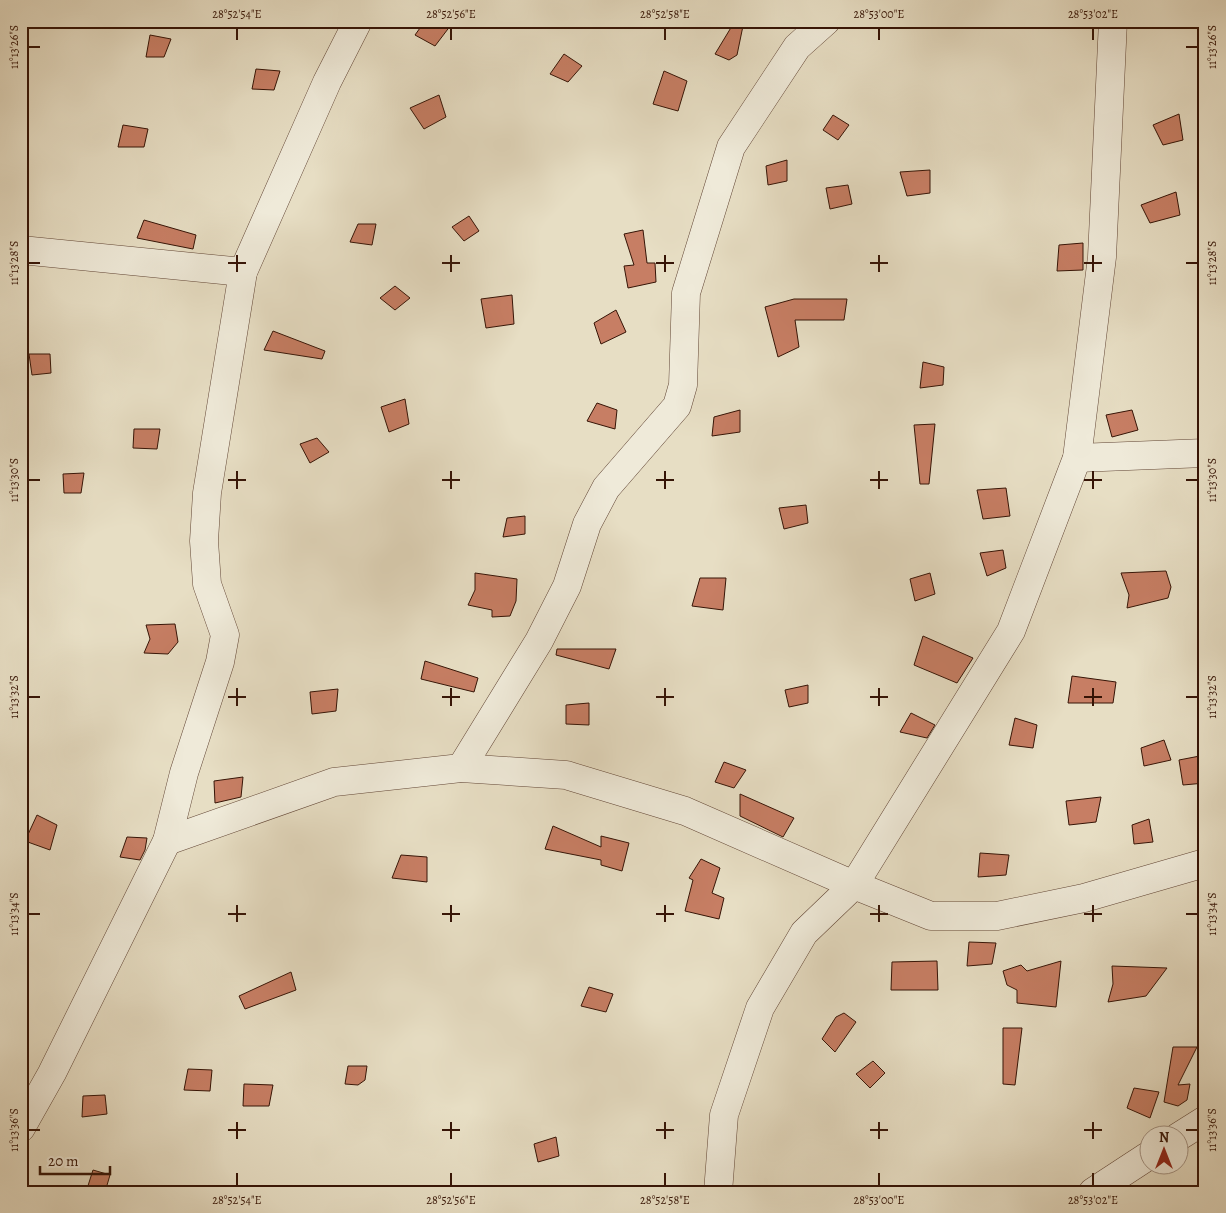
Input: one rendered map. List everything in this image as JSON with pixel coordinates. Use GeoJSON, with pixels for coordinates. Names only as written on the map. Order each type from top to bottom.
{"type":"FeatureCollection","features":[{"type":"Feature","properties":{"kind":"street"},"geometry":{"type":"LineString","coordinates":[[22,1126],[52,1073],[167,841],[184,773],[220,662],[225,635],[208,584],[204,541],[207,493],[243,272],[327,82],[358,21]]}},
{"type":"Feature","properties":{"kind":"street"},"geometry":{"type":"LineString","coordinates":[[461,768],[540,641],[567,586],[587,524],[606,488],[676,406],[683,385],[686,293],[731,147],[797,47],[826,21]]}},
{"type":"Feature","properties":{"kind":"street"},"geometry":{"type":"LineString","coordinates":[[718,1192],[724,1115],[760,1008],[804,934],[854,885],[1011,631],[1077,458],[1102,257],[1113,21]]}},
{"type":"Feature","properties":{"kind":"street"},"geometry":{"type":"LineString","coordinates":[[21,250],[243,272]]}},
{"type":"Feature","properties":{"kind":"street"},"geometry":{"type":"LineString","coordinates":[[1077,458],[1205,453]]}},
{"type":"Feature","properties":{"kind":"street"},"geometry":{"type":"LineString","coordinates":[[167,841],[334,782],[461,768],[566,775],[685,811],[854,885],[932,916],[997,916],[1084,898],[1205,863]]}},
{"type":"Feature","properties":{"kind":"street"},"geometry":{"type":"LineString","coordinates":[[1188,1131],[1205,1120]]}},
{"type":"Feature","properties":{"kind":"street"},"geometry":{"type":"LineString","coordinates":[[1093,1192],[1138,1163]]}},
{"type":"Feature","properties":{"kind":"building"},"geometry":{"type":"Polygon","coordinates":[[[425,21],[454,21],[435,46],[415,35],[425,21]]]}},
{"type":"Feature","properties":{"kind":"building"},"geometry":{"type":"Polygon","coordinates":[[[735,21],[744,21],[737,55],[729,60],[715,54],[735,21]]]}},
{"type":"Feature","properties":{"kind":"building"},"geometry":{"type":"Polygon","coordinates":[[[150,35],[171,39],[164,57],[146,57],[150,35]]]}},
{"type":"Feature","properties":{"kind":"building"},"geometry":{"type":"Polygon","coordinates":[[[564,54],[582,66],[568,82],[550,74],[564,54]]]}},
{"type":"Feature","properties":{"kind":"building"},"geometry":{"type":"Polygon","coordinates":[[[256,69],[280,71],[274,90],[252,89],[256,69]]]}},
{"type":"Feature","properties":{"kind":"building"},"geometry":{"type":"Polygon","coordinates":[[[664,71],[687,81],[678,111],[653,104],[664,71]]]}},
{"type":"Feature","properties":{"kind":"building"},"geometry":{"type":"Polygon","coordinates":[[[439,95],[446,117],[424,129],[410,108],[439,95]]]}},
{"type":"Feature","properties":{"kind":"building"},"geometry":{"type":"Polygon","coordinates":[[[1179,114],[1183,140],[1163,145],[1153,125],[1179,114]]]}},
{"type":"Feature","properties":{"kind":"building"},"geometry":{"type":"Polygon","coordinates":[[[833,115],[849,125],[838,140],[823,130],[833,115]]]}},
{"type":"Feature","properties":{"kind":"building"},"geometry":{"type":"Polygon","coordinates":[[[123,125],[148,129],[144,147],[118,147],[123,125]]]}},
{"type":"Feature","properties":{"kind":"building"},"geometry":{"type":"Polygon","coordinates":[[[787,160],[787,181],[768,185],[766,166],[787,160]]]}},
{"type":"Feature","properties":{"kind":"building"},"geometry":{"type":"Polygon","coordinates":[[[930,170],[930,193],[907,196],[900,172],[930,170]]]}},
{"type":"Feature","properties":{"kind":"building"},"geometry":{"type":"Polygon","coordinates":[[[848,185],[852,204],[830,209],[826,188],[848,185]]]}},
{"type":"Feature","properties":{"kind":"building"},"geometry":{"type":"Polygon","coordinates":[[[1176,192],[1180,215],[1150,223],[1141,205],[1176,192]]]}},
{"type":"Feature","properties":{"kind":"building"},"geometry":{"type":"Polygon","coordinates":[[[469,216],[479,231],[464,241],[452,227],[469,216]]]}},
{"type":"Feature","properties":{"kind":"building"},"geometry":{"type":"Polygon","coordinates":[[[144,220],[196,235],[193,249],[137,238],[144,220]]]}},
{"type":"Feature","properties":{"kind":"building"},"geometry":{"type":"Polygon","coordinates":[[[358,224],[376,224],[372,245],[350,242],[358,224]]]}},
{"type":"Feature","properties":{"kind":"building"},"geometry":{"type":"Polygon","coordinates":[[[643,230],[647,263],[655,263],[656,282],[628,288],[624,266],[634,265],[624,234],[643,230]]]}},
{"type":"Feature","properties":{"kind":"building"},"geometry":{"type":"Polygon","coordinates":[[[1083,243],[1083,270],[1057,271],[1059,245],[1083,243]]]}},
{"type":"Feature","properties":{"kind":"building"},"geometry":{"type":"Polygon","coordinates":[[[395,286],[410,298],[395,310],[380,298],[395,286]]]}},
{"type":"Feature","properties":{"kind":"building"},"geometry":{"type":"Polygon","coordinates":[[[512,295],[514,324],[486,328],[481,299],[512,295]]]}},
{"type":"Feature","properties":{"kind":"building"},"geometry":{"type":"Polygon","coordinates":[[[794,299],[847,299],[844,320],[795,320],[799,347],[778,357],[765,307],[794,299]]]}},
{"type":"Feature","properties":{"kind":"building"},"geometry":{"type":"Polygon","coordinates":[[[616,310],[626,332],[601,344],[594,323],[616,310]]]}},
{"type":"Feature","properties":{"kind":"building"},"geometry":{"type":"Polygon","coordinates":[[[273,331],[325,351],[322,359],[264,350],[273,331]]]}},
{"type":"Feature","properties":{"kind":"building"},"geometry":{"type":"Polygon","coordinates":[[[29,354],[50,354],[51,373],[32,375],[29,354]]]}},
{"type":"Feature","properties":{"kind":"building"},"geometry":{"type":"Polygon","coordinates":[[[923,362],[944,367],[943,385],[920,388],[923,362]]]}},
{"type":"Feature","properties":{"kind":"building"},"geometry":{"type":"Polygon","coordinates":[[[405,399],[409,424],[389,432],[381,407],[405,399]]]}},
{"type":"Feature","properties":{"kind":"building"},"geometry":{"type":"Polygon","coordinates":[[[597,403],[617,410],[615,429],[587,421],[597,403]]]}},
{"type":"Feature","properties":{"kind":"building"},"geometry":{"type":"Polygon","coordinates":[[[740,410],[740,432],[712,436],[714,417],[740,410]]]}},
{"type":"Feature","properties":{"kind":"building"},"geometry":{"type":"Polygon","coordinates":[[[1132,410],[1138,430],[1112,437],[1106,415],[1132,410]]]}},
{"type":"Feature","properties":{"kind":"building"},"geometry":{"type":"Polygon","coordinates":[[[935,424],[929,484],[920,484],[914,425],[935,424]]]}},
{"type":"Feature","properties":{"kind":"building"},"geometry":{"type":"Polygon","coordinates":[[[134,429],[160,429],[157,449],[133,448],[134,429]]]}},
{"type":"Feature","properties":{"kind":"building"},"geometry":{"type":"Polygon","coordinates":[[[317,438],[329,452],[310,463],[300,444],[317,438]]]}},
{"type":"Feature","properties":{"kind":"building"},"geometry":{"type":"Polygon","coordinates":[[[84,473],[81,493],[64,493],[63,474],[84,473]]]}},
{"type":"Feature","properties":{"kind":"building"},"geometry":{"type":"Polygon","coordinates":[[[1006,488],[1010,516],[983,519],[977,490],[1006,488]]]}},
{"type":"Feature","properties":{"kind":"building"},"geometry":{"type":"Polygon","coordinates":[[[806,505],[808,523],[784,529],[779,508],[806,505]]]}},
{"type":"Feature","properties":{"kind":"building"},"geometry":{"type":"Polygon","coordinates":[[[525,516],[525,534],[503,537],[507,518],[525,516]]]}},
{"type":"Feature","properties":{"kind":"building"},"geometry":{"type":"Polygon","coordinates":[[[1003,550],[1006,568],[987,576],[980,553],[1003,550]]]}},
{"type":"Feature","properties":{"kind":"building"},"geometry":{"type":"Polygon","coordinates":[[[1166,571],[1171,587],[1168,598],[1127,608],[1129,595],[1121,573],[1166,571]]]}},
{"type":"Feature","properties":{"kind":"building"},"geometry":{"type":"Polygon","coordinates":[[[475,573],[517,579],[516,601],[510,616],[492,617],[492,610],[468,605],[475,590],[475,573]]]}},
{"type":"Feature","properties":{"kind":"building"},"geometry":{"type":"Polygon","coordinates":[[[930,573],[935,594],[915,601],[910,579],[930,573]]]}},
{"type":"Feature","properties":{"kind":"building"},"geometry":{"type":"Polygon","coordinates":[[[700,578],[726,578],[723,610],[692,606],[700,578]]]}},
{"type":"Feature","properties":{"kind":"building"},"geometry":{"type":"Polygon","coordinates":[[[175,624],[178,642],[168,654],[144,653],[150,639],[146,625],[175,624]]]}},
{"type":"Feature","properties":{"kind":"building"},"geometry":{"type":"Polygon","coordinates":[[[923,636],[973,658],[957,683],[914,665],[923,636]]]}},
{"type":"Feature","properties":{"kind":"building"},"geometry":{"type":"Polygon","coordinates":[[[557,649],[616,649],[609,669],[556,655],[557,649]]]}},
{"type":"Feature","properties":{"kind":"building"},"geometry":{"type":"Polygon","coordinates":[[[425,661],[478,678],[474,692],[421,679],[425,661]]]}},
{"type":"Feature","properties":{"kind":"building"},"geometry":{"type":"Polygon","coordinates":[[[1072,676],[1116,682],[1113,703],[1068,703],[1072,676]]]}},
{"type":"Feature","properties":{"kind":"building"},"geometry":{"type":"Polygon","coordinates":[[[808,685],[808,703],[789,707],[785,690],[808,685]]]}},
{"type":"Feature","properties":{"kind":"building"},"geometry":{"type":"Polygon","coordinates":[[[338,689],[336,711],[312,714],[310,692],[338,689]]]}},
{"type":"Feature","properties":{"kind":"building"},"geometry":{"type":"Polygon","coordinates":[[[589,703],[589,725],[566,724],[566,705],[589,703]]]}},
{"type":"Feature","properties":{"kind":"building"},"geometry":{"type":"Polygon","coordinates":[[[911,713],[935,725],[927,738],[900,732],[911,713]]]}},
{"type":"Feature","properties":{"kind":"building"},"geometry":{"type":"Polygon","coordinates":[[[1015,718],[1037,725],[1033,748],[1009,745],[1015,718]]]}},
{"type":"Feature","properties":{"kind":"building"},"geometry":{"type":"Polygon","coordinates":[[[1164,740],[1171,760],[1144,766],[1141,748],[1164,740]]]}},
{"type":"Feature","properties":{"kind":"building"},"geometry":{"type":"Polygon","coordinates":[[[1205,755],[1205,783],[1183,785],[1179,760],[1205,755]]]}},
{"type":"Feature","properties":{"kind":"building"},"geometry":{"type":"Polygon","coordinates":[[[724,762],[746,770],[734,788],[715,782],[724,762]]]}},
{"type":"Feature","properties":{"kind":"building"},"geometry":{"type":"Polygon","coordinates":[[[243,777],[241,797],[215,803],[214,781],[243,777]]]}},
{"type":"Feature","properties":{"kind":"building"},"geometry":{"type":"Polygon","coordinates":[[[740,794],[794,818],[783,837],[740,816],[740,794]]]}},
{"type":"Feature","properties":{"kind":"building"},"geometry":{"type":"Polygon","coordinates":[[[1101,797],[1096,822],[1069,825],[1066,801],[1101,797]]]}},
{"type":"Feature","properties":{"kind":"building"},"geometry":{"type":"Polygon","coordinates":[[[37,815],[57,825],[50,850],[25,841],[37,815]]]}},
{"type":"Feature","properties":{"kind":"building"},"geometry":{"type":"Polygon","coordinates":[[[1149,819],[1153,842],[1134,844],[1132,825],[1149,819]]]}},
{"type":"Feature","properties":{"kind":"building"},"geometry":{"type":"Polygon","coordinates":[[[553,826],[601,847],[601,836],[629,843],[622,871],[601,865],[601,860],[545,849],[553,826]]]}},
{"type":"Feature","properties":{"kind":"building"},"geometry":{"type":"Polygon","coordinates":[[[127,837],[147,838],[145,850],[140,860],[120,857],[127,837]]]}},
{"type":"Feature","properties":{"kind":"building"},"geometry":{"type":"Polygon","coordinates":[[[980,853],[1009,855],[1006,875],[978,877],[980,853]]]}},
{"type":"Feature","properties":{"kind":"building"},"geometry":{"type":"Polygon","coordinates":[[[401,855],[427,857],[427,882],[392,878],[401,855]]]}},
{"type":"Feature","properties":{"kind":"building"},"geometry":{"type":"Polygon","coordinates":[[[701,859],[720,868],[712,893],[724,898],[719,919],[685,911],[693,880],[689,878],[701,859]]]}},
{"type":"Feature","properties":{"kind":"building"},"geometry":{"type":"Polygon","coordinates":[[[969,942],[996,943],[992,964],[967,966],[969,942]]]}},
{"type":"Feature","properties":{"kind":"building"},"geometry":{"type":"Polygon","coordinates":[[[937,961],[938,990],[891,990],[892,962],[937,961]]]}},
{"type":"Feature","properties":{"kind":"building"},"geometry":{"type":"Polygon","coordinates":[[[1061,961],[1056,1007],[1017,1003],[1017,990],[1007,985],[1003,971],[1021,965],[1027,971],[1061,961]]]}},
{"type":"Feature","properties":{"kind":"building"},"geometry":{"type":"Polygon","coordinates":[[[1112,966],[1167,968],[1146,996],[1108,1002],[1113,984],[1112,966]]]}},
{"type":"Feature","properties":{"kind":"building"},"geometry":{"type":"Polygon","coordinates":[[[291,972],[296,990],[245,1009],[239,996],[291,972]]]}},
{"type":"Feature","properties":{"kind":"building"},"geometry":{"type":"Polygon","coordinates":[[[589,987],[613,994],[606,1012],[581,1006],[589,987]]]}},
{"type":"Feature","properties":{"kind":"building"},"geometry":{"type":"Polygon","coordinates":[[[844,1013],[856,1022],[835,1052],[822,1039],[836,1017],[844,1013]]]}},
{"type":"Feature","properties":{"kind":"building"},"geometry":{"type":"Polygon","coordinates":[[[1003,1028],[1022,1028],[1015,1085],[1003,1084],[1003,1028]]]}},
{"type":"Feature","properties":{"kind":"building"},"geometry":{"type":"Polygon","coordinates":[[[1173,1047],[1197,1047],[1178,1085],[1190,1084],[1187,1100],[1178,1106],[1164,1102],[1173,1047]]]}},
{"type":"Feature","properties":{"kind":"building"},"geometry":{"type":"Polygon","coordinates":[[[873,1061],[885,1073],[870,1088],[856,1074],[873,1061]]]}},
{"type":"Feature","properties":{"kind":"building"},"geometry":{"type":"Polygon","coordinates":[[[348,1066],[367,1066],[365,1080],[358,1085],[345,1084],[348,1066]]]}},
{"type":"Feature","properties":{"kind":"building"},"geometry":{"type":"Polygon","coordinates":[[[188,1069],[212,1070],[210,1091],[184,1090],[188,1069]]]}},
{"type":"Feature","properties":{"kind":"building"},"geometry":{"type":"Polygon","coordinates":[[[244,1084],[273,1085],[269,1106],[243,1106],[244,1084]]]}},
{"type":"Feature","properties":{"kind":"building"},"geometry":{"type":"Polygon","coordinates":[[[1134,1088],[1159,1092],[1150,1118],[1127,1108],[1134,1088]]]}},
{"type":"Feature","properties":{"kind":"building"},"geometry":{"type":"Polygon","coordinates":[[[105,1095],[107,1114],[82,1117],[83,1096],[105,1095]]]}},
{"type":"Feature","properties":{"kind":"building"},"geometry":{"type":"Polygon","coordinates":[[[556,1137],[559,1156],[538,1162],[534,1144],[556,1137]]]}},
{"type":"Feature","properties":{"kind":"building"},"geometry":{"type":"Polygon","coordinates":[[[93,1170],[110,1175],[105,1192],[86,1192],[93,1170]]]}}]}
